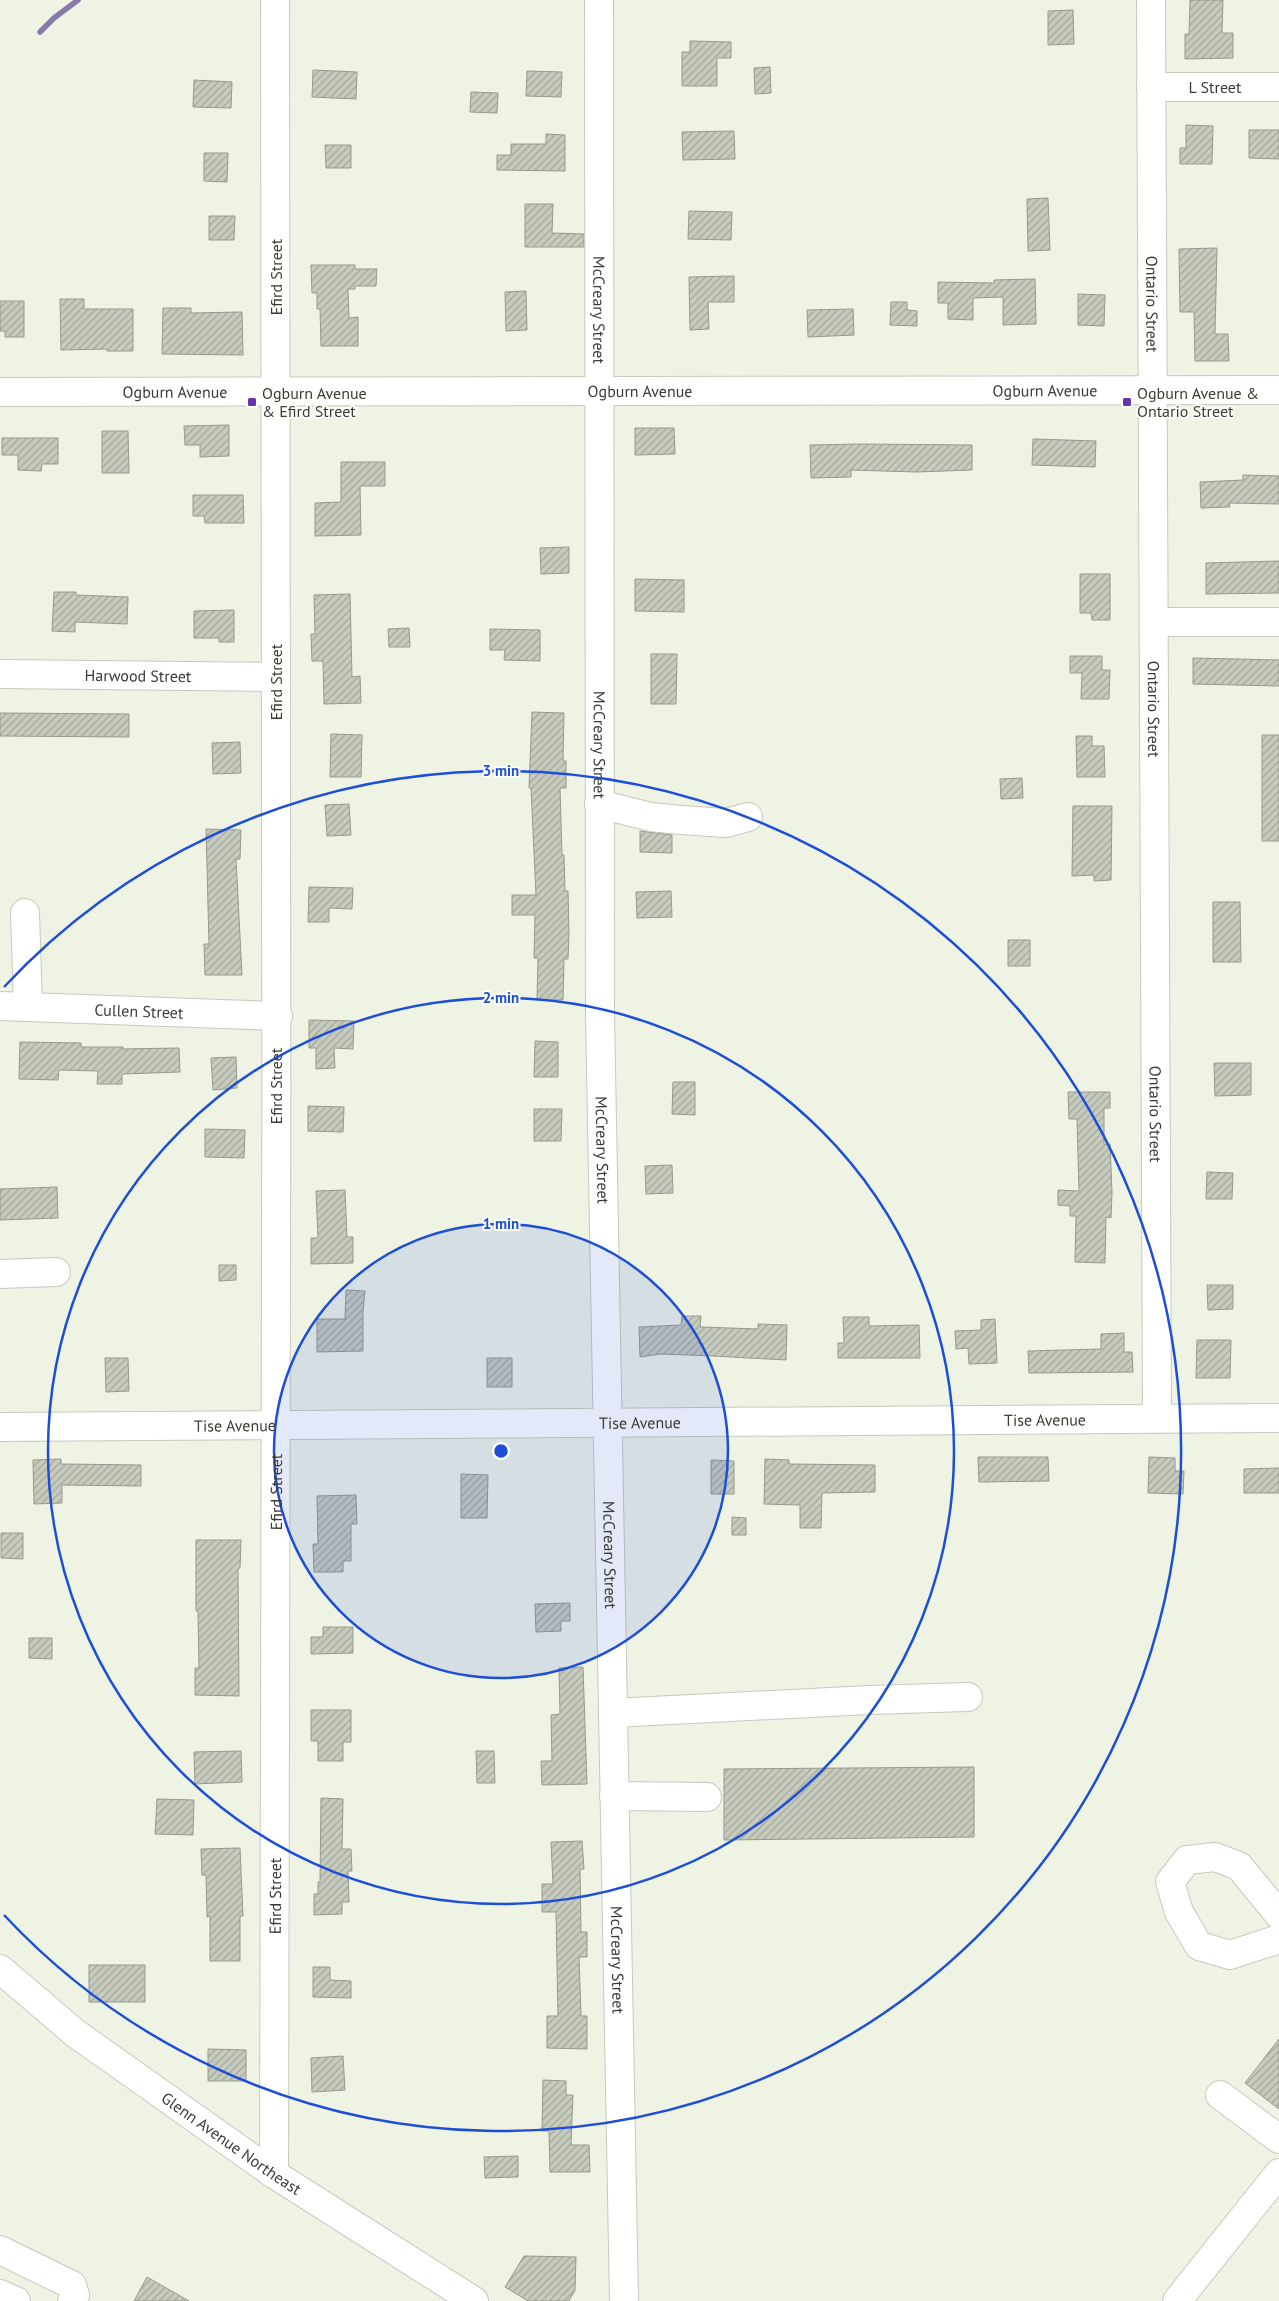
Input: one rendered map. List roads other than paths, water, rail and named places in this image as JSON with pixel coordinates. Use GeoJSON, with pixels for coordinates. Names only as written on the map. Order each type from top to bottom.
{"type":"FeatureCollection","features":[{"type":"Feature","properties":{"kind":"street","name":"Efird Street"},"geometry":{"type":"LineString","coordinates":[[274,2174],[278,1016],[275,677],[278,450],[276,392],[275,0]]}},
{"type":"Feature","properties":{"kind":"street","name":"McCreary Street"},"geometry":{"type":"LineString","coordinates":[[599,0],[600,1014],[624,2301]]}},
{"type":"Feature","properties":{"kind":"street","name":"Ontario Street"},"geometry":{"type":"LineString","coordinates":[[1151,0],[1157,1418]]}},
{"type":"Feature","properties":{"kind":"street","name":"L Street"},"geometry":{"type":"LineString","coordinates":[[1151,86],[1279,87]]}},
{"type":"Feature","properties":{"kind":"street","name":"Ogburn Avenue"},"geometry":{"type":"LineString","coordinates":[[0,392],[1279,390]]}},
{"type":"Feature","properties":{"kind":"street"},"geometry":{"type":"LineString","coordinates":[[1154,622],[1279,622]]}},
{"type":"Feature","properties":{"kind":"street","name":"Harwood Street"},"geometry":{"type":"LineString","coordinates":[[0,674],[275,677]]}},
{"type":"Feature","properties":{"kind":"street"},"geometry":{"type":"LineString","coordinates":[[599,804],[650,817],[681,820],[726,823],[748,817]]}},
{"type":"Feature","properties":{"kind":"street"},"geometry":{"type":"LineString","coordinates":[[24,912],[28,1007]]}},
{"type":"Feature","properties":{"kind":"street","name":"Cullen Street"},"geometry":{"type":"LineString","coordinates":[[0,1006],[278,1016]]}},
{"type":"Feature","properties":{"kind":"street"},"geometry":{"type":"LineString","coordinates":[[0,1274],[56,1272]]}},
{"type":"Feature","properties":{"kind":"street","name":"Tise Avenue"},"geometry":{"type":"LineString","coordinates":[[0,1427],[1279,1418]]}},
{"type":"Feature","properties":{"kind":"street"},"geometry":{"type":"LineString","coordinates":[[613,1713],[968,1697]]}},
{"type":"Feature","properties":{"kind":"street"},"geometry":{"type":"LineString","coordinates":[[614,1796],[707,1797]]}},
{"type":"Feature","properties":{"kind":"street"},"geometry":{"type":"LineString","coordinates":[[1279,1915],[1239,1866],[1215,1857],[1187,1860],[1170,1882],[1179,1912],[1199,1946],[1230,1955],[1279,1939]]}},
{"type":"Feature","properties":{"kind":"street","name":"Glenn Avenue Northeast"},"geometry":{"type":"LineString","coordinates":[[0,1969],[76,2033],[274,2174],[474,2301]]}},
{"type":"Feature","properties":{"kind":"street"},"geometry":{"type":"LineString","coordinates":[[1220,2095],[1279,2139]]}},
{"type":"Feature","properties":{"kind":"street"},"geometry":{"type":"LineString","coordinates":[[1177,2301],[1279,2173]]}},
{"type":"Feature","properties":{"kind":"street"},"geometry":{"type":"LineString","coordinates":[[0,2250],[72,2285],[75,2295],[72,2301]]}},
{"type":"Feature","properties":{"kind":"street"},"geometry":{"type":"LineString","coordinates":[[0,2294],[16,2301]]}},
{"type":"Feature","properties":{"kind":"waterway"},"geometry":{"type":"LineString","coordinates":[[40,32],[54,18],[78,0]]}},
{"type":"Feature","properties":{"kind":"place","name":"Ogburn Avenue & Efird Street"},"geometry":{"type":"Point","coordinates":[252,402]}},
{"type":"Feature","properties":{"kind":"place","name":"Ogburn Avenue & Ontario Street"},"geometry":{"type":"Point","coordinates":[1127,402]}}]}
